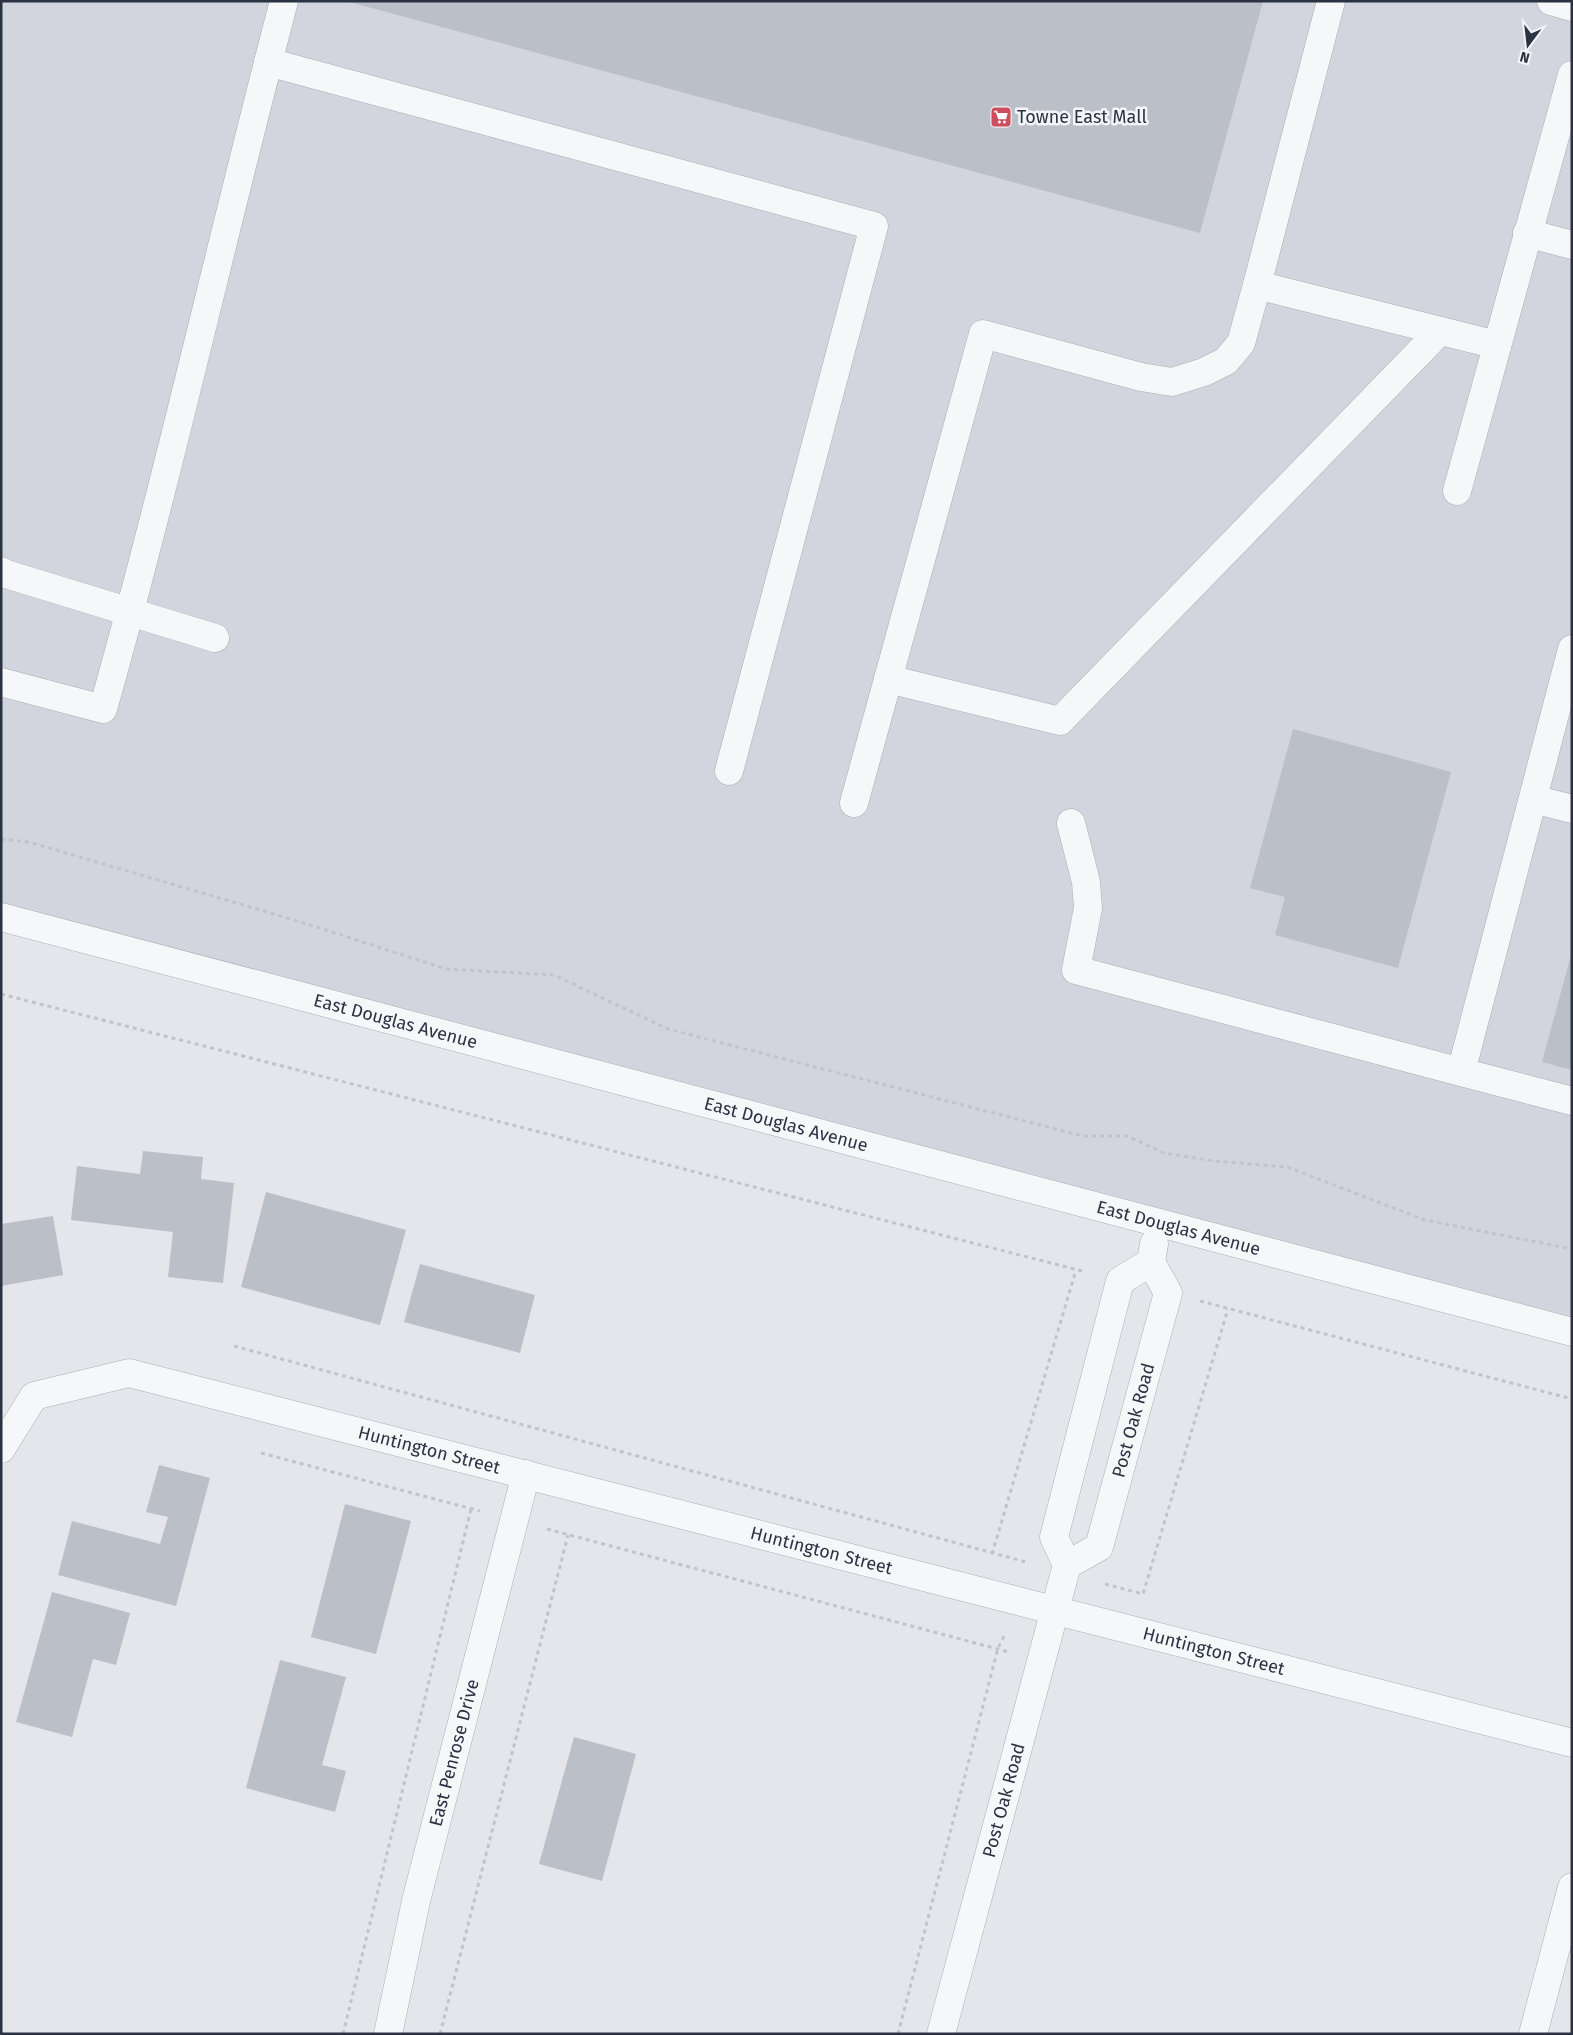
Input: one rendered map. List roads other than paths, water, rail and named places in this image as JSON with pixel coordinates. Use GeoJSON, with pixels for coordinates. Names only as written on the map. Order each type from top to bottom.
{"type":"FeatureCollection","features":[{"type":"Feature","properties":{"kind":"street"},"geometry":{"type":"LineString","coordinates":[[1,682],[103,709],[130,612],[238,175],[284,1]]}},
{"type":"Feature","properties":{"kind":"street"},"geometry":{"type":"LineString","coordinates":[[854,803],[983,334],[1141,377],[1172,382],[1204,372],[1226,360],[1241,343],[1331,1]]}},
{"type":"Feature","properties":{"kind":"street"},"geometry":{"type":"LineString","coordinates":[[1551,1],[1572,6]]}},
{"type":"Feature","properties":{"kind":"street"},"geometry":{"type":"LineString","coordinates":[[268,62],[874,226],[729,771]]}},
{"type":"Feature","properties":{"kind":"street"},"geometry":{"type":"LineString","coordinates":[[1457,491],[1572,75]]}},
{"type":"Feature","properties":{"kind":"street"},"geometry":{"type":"LineString","coordinates":[[1528,233],[1572,245]]}},
{"type":"Feature","properties":{"kind":"street"},"geometry":{"type":"LineString","coordinates":[[1257,285],[1497,345]]}},
{"type":"Feature","properties":{"kind":"street"},"geometry":{"type":"LineString","coordinates":[[888,679],[1060,721],[1440,331]]}},
{"type":"Feature","properties":{"kind":"street"},"geometry":{"type":"LineString","coordinates":[[1,571],[215,638]]}},
{"type":"Feature","properties":{"kind":"street"},"geometry":{"type":"LineString","coordinates":[[1461,1072],[1572,649]]}},
{"type":"Feature","properties":{"kind":"street"},"geometry":{"type":"LineString","coordinates":[[1533,799],[1572,809]]}},
{"type":"Feature","properties":{"kind":"street"},"geometry":{"type":"LineString","coordinates":[[1071,823],[1086,882],[1088,908],[1076,970],[1572,1101]]}},
{"type":"Feature","properties":{"kind":"street","name":"East Douglas Avenue"},"geometry":{"type":"LineString","coordinates":[[3,922],[180,965],[1572,1332]]}},
{"type":"Feature","properties":{"kind":"street"},"geometry":{"type":"LineString","coordinates":[[1066,1569],[1054,1537],[1120,1281],[1150,1262],[1159,1222]]}},
{"type":"Feature","properties":{"kind":"street","name":"Post Oak Road"},"geometry":{"type":"LineString","coordinates":[[941,2034],[1057,1610],[1066,1569],[1099,1547],[1168,1293],[1150,1262]]}},
{"type":"Feature","properties":{"kind":"street","name":"Huntington Street"},"geometry":{"type":"LineString","coordinates":[[1,1449],[34,1396],[129,1373],[1572,1743]]}},
{"type":"Feature","properties":{"kind":"street","name":"East Penrose Drive"},"geometry":{"type":"LineString","coordinates":[[388,2034],[416,1901],[526,1474]]}},
{"type":"Feature","properties":{"kind":"street"},"geometry":{"type":"LineString","coordinates":[[1533,2034],[1572,1887]]}},
{"type":"Feature","properties":{"kind":"place","name":"Towne East Mall"},"geometry":{"type":"Point","coordinates":[1001,117]}}]}
